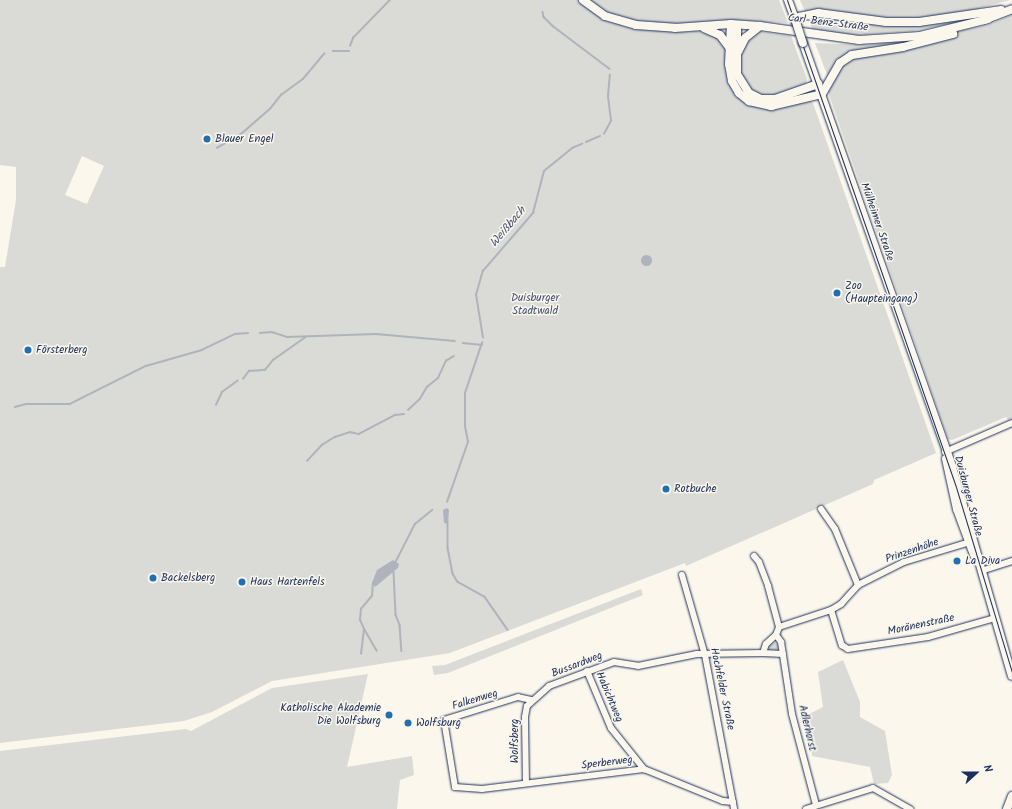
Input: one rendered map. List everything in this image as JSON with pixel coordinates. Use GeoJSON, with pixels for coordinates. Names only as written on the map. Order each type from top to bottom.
{"type":"FeatureCollection","features":[{"type":"Feature","properties":{"kind":"main road","name":"Carl-Benz-Straße"},"geometry":{"type":"LineString","coordinates":[[583,0],[598,12],[636,25],[701,27],[734,25],[760,26],[826,37],[883,40],[920,36],[988,19]]}},
{"type":"Feature","properties":{"kind":"main road","name":"Mülheimer Straße"},"geometry":{"type":"LineString","coordinates":[[788,0],[822,94],[945,452]]}},
{"type":"Feature","properties":{"kind":"main road","name":"Carl-Benz-Straße"},"geometry":{"type":"LineString","coordinates":[[822,94],[840,63],[852,55],[903,47],[955,33],[1012,8]]}},
{"type":"Feature","properties":{"kind":"main road"},"geometry":{"type":"LineString","coordinates":[[795,20],[818,13],[886,22],[919,22],[1012,8]]}},
{"type":"Feature","properties":{"kind":"main road"},"geometry":{"type":"LineString","coordinates":[[734,25],[729,47],[732,82],[739,93],[749,101],[760,105],[776,106],[822,94]]}},
{"type":"Feature","properties":{"kind":"main road"},"geometry":{"type":"LineString","coordinates":[[734,25],[736,60],[741,84],[749,93],[761,99],[780,99],[818,84]]}},
{"type":"Feature","properties":{"kind":"main road"},"geometry":{"type":"LineString","coordinates":[[736,60],[745,38],[760,26]]}},
{"type":"Feature","properties":{"kind":"main road"},"geometry":{"type":"LineString","coordinates":[[701,27],[720,35],[729,47]]}},
{"type":"Feature","properties":{"kind":"main road","name":"Duisburger Straße"},"geometry":{"type":"LineString","coordinates":[[945,452],[946,467],[972,542],[1012,676]]}},
{"type":"Feature","properties":{"kind":"main road"},"geometry":{"type":"LineString","coordinates":[[1007,809],[1012,796]]}},
{"type":"Feature","properties":{"kind":"street"},"geometry":{"type":"LineString","coordinates":[[945,452],[1012,423]]}},
{"type":"Feature","properties":{"kind":"street"},"geometry":{"type":"LineString","coordinates":[[821,509],[835,529],[858,585]]}},
{"type":"Feature","properties":{"kind":"street","name":"Prinzenhöhe"},"geometry":{"type":"LineString","coordinates":[[779,627],[831,610],[841,604],[858,585],[904,562],[972,542]]}},
{"type":"Feature","properties":{"kind":"street"},"geometry":{"type":"LineString","coordinates":[[754,556],[759,562],[768,586],[779,627],[776,635],[766,644],[763,653]]}},
{"type":"Feature","properties":{"kind":"street"},"geometry":{"type":"LineString","coordinates":[[981,571],[1012,561]]}},
{"type":"Feature","properties":{"kind":"street","name":"Hochfelder Straße"},"geometry":{"type":"LineString","coordinates":[[682,575],[705,655],[734,809]]}},
{"type":"Feature","properties":{"kind":"street","name":"Moränenstraße"},"geometry":{"type":"LineString","coordinates":[[831,610],[842,645],[851,649],[928,636],[995,618]]}},
{"type":"Feature","properties":{"kind":"street"},"geometry":{"type":"LineString","coordinates":[[705,655],[763,653],[783,654],[782,642],[776,635]]}},
{"type":"Feature","properties":{"kind":"street","name":"Bussardweg"},"geometry":{"type":"LineString","coordinates":[[531,700],[549,686],[614,662],[646,666],[697,654],[705,655]]}},
{"type":"Feature","properties":{"kind":"street","name":"Adlerhorst"},"geometry":{"type":"LineString","coordinates":[[783,654],[792,714],[816,805]]}},
{"type":"Feature","properties":{"kind":"street","name":"Habichtweg"},"geometry":{"type":"LineString","coordinates":[[587,671],[611,728],[644,769]]}},
{"type":"Feature","properties":{"kind":"street","name":"Falkenweg"},"geometry":{"type":"LineString","coordinates":[[526,783],[482,789],[455,787],[444,720],[518,697],[531,700]]}},
{"type":"Feature","properties":{"kind":"street","name":"Wolfsberg"},"geometry":{"type":"LineString","coordinates":[[526,783],[525,717],[531,700]]}},
{"type":"Feature","properties":{"kind":"street","name":"Sperberweg"},"geometry":{"type":"LineString","coordinates":[[526,783],[644,769],[724,801],[733,802]]}},
{"type":"Feature","properties":{"kind":"street"},"geometry":{"type":"LineString","coordinates":[[806,809],[873,788],[910,809]]}},
{"type":"Feature","properties":{"kind":"green space","name":"Duisburger Stadtwald"},"geometry":{"type":"Polygon","coordinates":[[[0,0],[578,0],[596,15],[626,27],[674,32],[707,31],[718,36],[726,49],[738,94],[808,100],[813,103],[936,453],[874,480],[873,484],[686,566],[685,563],[450,653],[272,681],[212,712],[184,721],[0,743],[0,267],[5,267],[16,200],[16,167],[0,165],[0,0]],[[82,156],[65,195],[87,204],[104,166],[82,156]],[[393,560],[388,564],[375,586],[398,568],[393,560]]]}},
{"type":"Feature","properties":{"kind":"green space"},"geometry":{"type":"Polygon","coordinates":[[[589,0],[779,0],[788,23],[730,20],[674,24],[637,22],[608,13],[589,0]]]}},
{"type":"Feature","properties":{"kind":"green space"},"geometry":{"type":"Polygon","coordinates":[[[800,0],[1010,0],[980,8],[959,22],[913,31],[858,35],[813,30],[800,0]]]}},
{"type":"Feature","properties":{"kind":"green space"},"geometry":{"type":"Polygon","coordinates":[[[1012,15],[1012,420],[1009,421],[1006,417],[952,440],[948,439],[828,92],[831,85],[815,43],[867,45],[927,38],[988,25],[1012,15]]]}},
{"type":"Feature","properties":{"kind":"green space"},"geometry":{"type":"Polygon","coordinates":[[[757,31],[791,36],[807,79],[806,85],[779,96],[766,97],[754,93],[743,82],[738,61],[744,45],[757,31]]]}},
{"type":"Feature","properties":{"kind":"green space"},"geometry":{"type":"Polygon","coordinates":[[[641,589],[643,595],[448,673],[434,675],[432,666],[445,665],[641,589]]]}},
{"type":"Feature","properties":{"kind":"green space"},"geometry":{"type":"Polygon","coordinates":[[[772,643],[776,643],[778,644],[778,652],[772,653],[769,650],[769,646],[772,643]]]}},
{"type":"Feature","properties":{"kind":"green space"},"geometry":{"type":"Polygon","coordinates":[[[843,660],[860,702],[860,717],[885,731],[892,775],[888,783],[874,784],[870,767],[812,756],[809,714],[823,707],[818,672],[843,660]]]}},
{"type":"Feature","properties":{"kind":"green space"},"geometry":{"type":"Polygon","coordinates":[[[368,674],[347,767],[412,756],[414,775],[400,780],[397,809],[0,809],[0,751],[186,729],[191,731],[272,688],[368,674]]]}},
{"type":"Feature","properties":{"kind":"shaded area"},"geometry":{"type":"Polygon","coordinates":[[[644,255],[648,255],[650,256],[650,264],[644,265],[641,262],[641,258],[644,255]]]}},
{"type":"Feature","properties":{"kind":"shaded area"},"geometry":{"type":"Polygon","coordinates":[[[447,508],[449,510],[448,524],[444,523],[443,510],[447,508]]]}},
{"type":"Feature","properties":{"kind":"shaded area"},"geometry":{"type":"Polygon","coordinates":[[[393,560],[399,564],[398,568],[375,587],[372,583],[377,570],[393,560]]]}},
{"type":"Feature","properties":{"kind":"waterway"},"geometry":{"type":"LineString","coordinates":[[350,46],[353,38],[390,0]]}},
{"type":"Feature","properties":{"kind":"waterway","name":"Weißbach"},"geometry":{"type":"LineString","coordinates":[[543,12],[544,17],[553,26],[610,69]]}},
{"type":"Feature","properties":{"kind":"waterway"},"geometry":{"type":"LineString","coordinates":[[333,51],[349,51]]}},
{"type":"Feature","properties":{"kind":"waterway"},"geometry":{"type":"LineString","coordinates":[[217,148],[241,134],[270,109],[281,95],[303,79],[324,54]]}},
{"type":"Feature","properties":{"kind":"waterway","name":"Weißbach"},"geometry":{"type":"LineString","coordinates":[[604,134],[611,121],[608,96],[610,75]]}},
{"type":"Feature","properties":{"kind":"waterway","name":"Weißbach"},"geometry":{"type":"LineString","coordinates":[[586,142],[600,136]]}},
{"type":"Feature","properties":{"kind":"waterway","name":"Weißbach"},"geometry":{"type":"LineString","coordinates":[[483,338],[476,295],[483,271],[533,213],[544,171],[572,148],[582,144]]}},
{"type":"Feature","properties":{"kind":"waterway"},"geometry":{"type":"LineString","coordinates":[[260,333],[272,332],[287,337],[376,334],[455,341]]}},
{"type":"Feature","properties":{"kind":"waterway"},"geometry":{"type":"LineString","coordinates":[[15,407],[26,404],[70,404],[146,366],[202,350],[235,334],[248,333]]}},
{"type":"Feature","properties":{"kind":"waterway"},"geometry":{"type":"LineString","coordinates":[[243,379],[249,371],[265,370],[273,360],[305,338]]}},
{"type":"Feature","properties":{"kind":"waterway"},"geometry":{"type":"LineString","coordinates":[[463,343],[482,345]]}},
{"type":"Feature","properties":{"kind":"waterway"},"geometry":{"type":"LineString","coordinates":[[447,502],[468,442],[465,427],[465,393],[482,343]]}},
{"type":"Feature","properties":{"kind":"waterway"},"geometry":{"type":"LineString","coordinates":[[408,410],[420,399],[427,387],[438,378],[446,361],[454,356]]}},
{"type":"Feature","properties":{"kind":"waterway"},"geometry":{"type":"LineString","coordinates":[[216,405],[222,392],[237,381]]}},
{"type":"Feature","properties":{"kind":"waterway"},"geometry":{"type":"LineString","coordinates":[[307,461],[322,445],[335,437],[350,432],[359,434],[395,415],[404,414]]}},
{"type":"Feature","properties":{"kind":"waterway"},"geometry":{"type":"LineString","coordinates":[[395,563],[415,524],[432,510]]}},
{"type":"Feature","properties":{"kind":"waterway"},"geometry":{"type":"LineString","coordinates":[[448,522],[448,548],[453,574],[458,582],[485,597],[508,630]]}},
{"type":"Feature","properties":{"kind":"waterway"},"geometry":{"type":"LineString","coordinates":[[394,572],[396,615],[400,625],[402,651]]}},
{"type":"Feature","properties":{"kind":"waterway"},"geometry":{"type":"LineString","coordinates":[[361,654],[364,629],[360,620],[361,609],[372,596],[373,583]]}},
{"type":"Feature","properties":{"kind":"waterway"},"geometry":{"type":"LineString","coordinates":[[365,630],[377,651]]}},
{"type":"Feature","properties":{"kind":"tram line"},"geometry":{"type":"LineString","coordinates":[[787,0],[956,487],[1012,673]]}},
{"type":"Feature","properties":{"kind":"place","name":"Blauer Engel"},"geometry":{"type":"Point","coordinates":[207,139]}},
{"type":"Feature","properties":{"kind":"place","name":"Zoo (Haupteingang)"},"geometry":{"type":"Point","coordinates":[837,293]}},
{"type":"Feature","properties":{"kind":"place","name":"Försterberg"},"geometry":{"type":"Point","coordinates":[28,350]}},
{"type":"Feature","properties":{"kind":"place","name":"Rotbuche"},"geometry":{"type":"Point","coordinates":[666,489]}},
{"type":"Feature","properties":{"kind":"place","name":"La Diva"},"geometry":{"type":"Point","coordinates":[957,561]}},
{"type":"Feature","properties":{"kind":"place","name":"Backelsberg"},"geometry":{"type":"Point","coordinates":[153,578]}},
{"type":"Feature","properties":{"kind":"place","name":"Haus Hartenfels"},"geometry":{"type":"Point","coordinates":[242,582]}},
{"type":"Feature","properties":{"kind":"place","name":"Katholische Akademie Die Wolfsburg"},"geometry":{"type":"Point","coordinates":[389,715]}},
{"type":"Feature","properties":{"kind":"place","name":"Wolfsburg"},"geometry":{"type":"Point","coordinates":[408,723]}}]}
